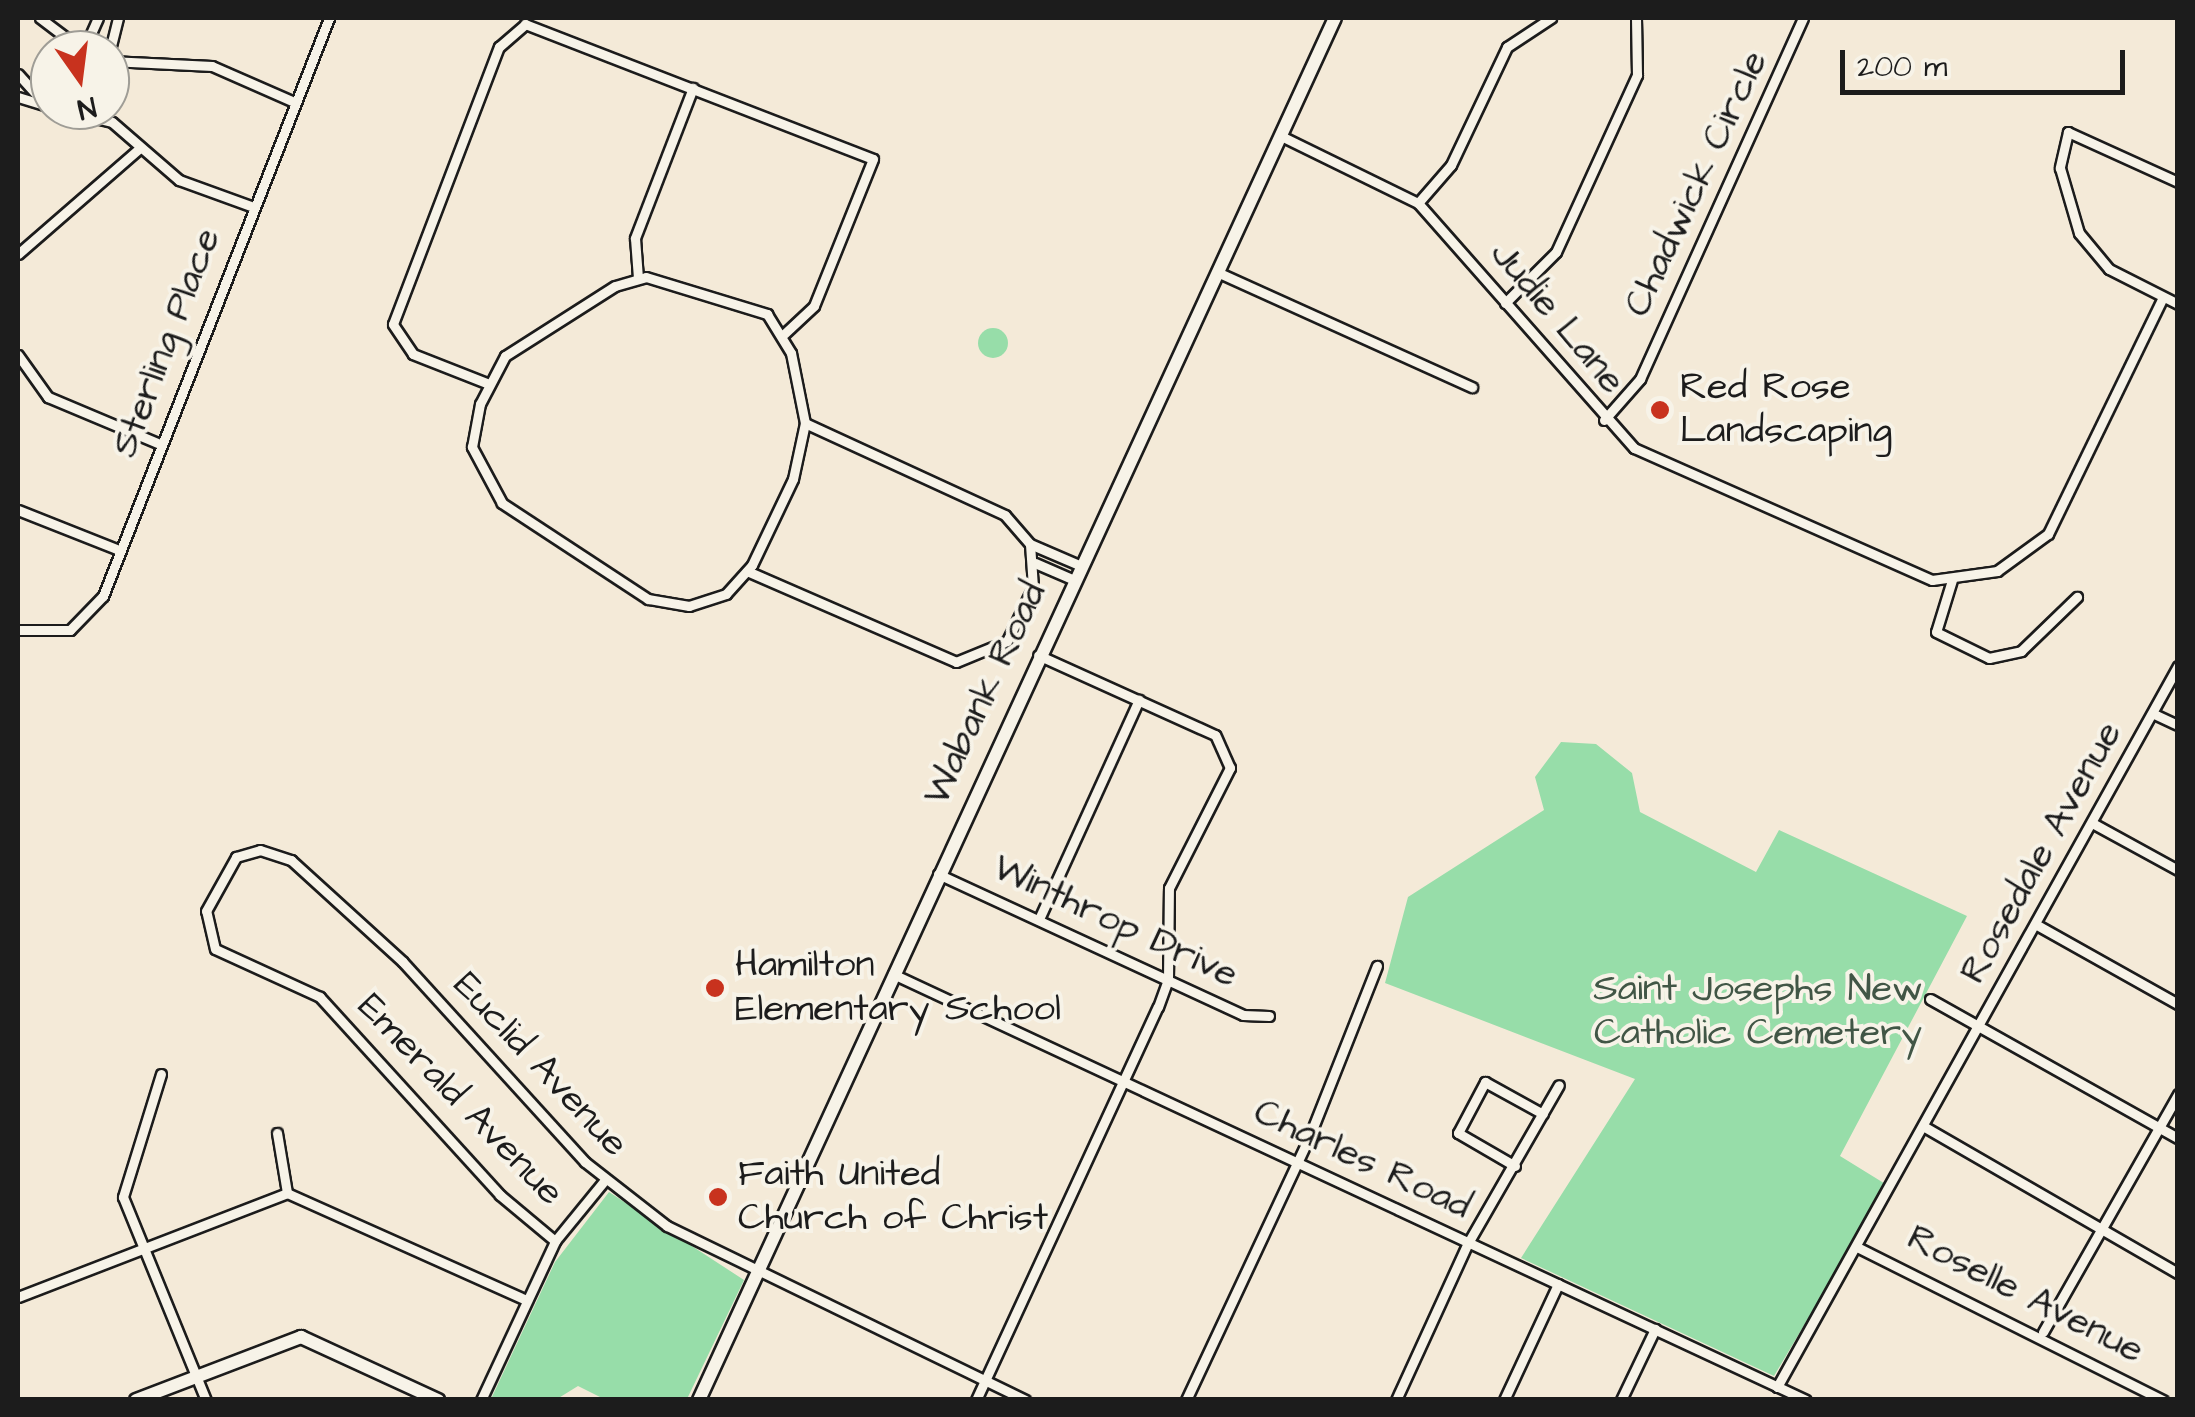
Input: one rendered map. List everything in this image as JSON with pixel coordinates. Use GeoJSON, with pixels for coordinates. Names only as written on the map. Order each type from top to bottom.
{"type":"FeatureCollection","features":[{"type":"Feature","properties":{"kind":"street"},"geometry":{"type":"LineString","coordinates":[[40,18],[72,42],[89,38],[98,18]]}},
{"type":"Feature","properties":{"kind":"street","name":"Sterling Place"},"geometry":{"type":"LineString","coordinates":[[18,630],[52,635],[82,622],[119,550],[251,206],[329,18]]}},
{"type":"Feature","properties":{"kind":"street","name":"Wabank Road"},"geometry":{"type":"LineString","coordinates":[[699,1400],[1037,655],[1335,18]]}},
{"type":"Feature","properties":{"kind":"street"},"geometry":{"type":"LineString","coordinates":[[1418,203],[1457,154],[1507,47],[1551,18]]}},
{"type":"Feature","properties":{"kind":"street"},"geometry":{"type":"LineString","coordinates":[[1505,303],[1556,252],[1638,75],[1636,18]]}},
{"type":"Feature","properties":{"kind":"street","name":"Chadwick Circle"},"geometry":{"type":"LineString","coordinates":[[1604,420],[1640,379],[1804,18]]}},
{"type":"Feature","properties":{"kind":"street"},"geometry":{"type":"LineString","coordinates":[[489,384],[413,354],[393,324],[503,38],[515,27],[543,26],[873,159],[814,306],[784,334]]}},
{"type":"Feature","properties":{"kind":"street"},"geometry":{"type":"LineString","coordinates":[[130,62],[212,66],[294,102]]}},
{"type":"Feature","properties":{"kind":"street"},"geometry":{"type":"LineString","coordinates":[[638,278],[635,238],[693,88]]}},
{"type":"Feature","properties":{"kind":"street"},"geometry":{"type":"LineString","coordinates":[[116,130],[179,180],[251,206]]}},
{"type":"Feature","properties":{"kind":"street"},"geometry":{"type":"LineString","coordinates":[[2178,182],[2068,132],[2060,168],[2067,208],[2098,260],[2178,304]]}},
{"type":"Feature","properties":{"kind":"street","name":"Judie Lane"},"geometry":{"type":"LineString","coordinates":[[1282,136],[1418,203],[1604,420],[1660,464],[1895,570],[1952,580],[2011,565],[2056,524],[2163,298]]}},
{"type":"Feature","properties":{"kind":"street"},"geometry":{"type":"LineString","coordinates":[[18,254],[140,148]]}},
{"type":"Feature","properties":{"kind":"street"},"geometry":{"type":"LineString","coordinates":[[1217,272],[1472,388]]}},
{"type":"Feature","properties":{"kind":"street"},"geometry":{"type":"LineString","coordinates":[[638,278],[741,301],[784,334],[805,423],[793,479],[747,572],[714,601],[657,603],[502,503],[472,447],[489,384],[505,356],[638,278]]}},
{"type":"Feature","properties":{"kind":"street"},"geometry":{"type":"LineString","coordinates":[[18,355],[48,398],[160,444]]}},
{"type":"Feature","properties":{"kind":"street"},"geometry":{"type":"LineString","coordinates":[[747,572],[956,662],[1007,641],[1035,563],[1030,544],[1005,515],[805,423]]}},
{"type":"Feature","properties":{"kind":"street"},"geometry":{"type":"LineString","coordinates":[[18,510],[119,550]]}},
{"type":"Feature","properties":{"kind":"street"},"geometry":{"type":"LineString","coordinates":[[1030,544],[1079,565]]}},
{"type":"Feature","properties":{"kind":"street"},"geometry":{"type":"LineString","coordinates":[[1035,563],[1072,580]]}},
{"type":"Feature","properties":{"kind":"street"},"geometry":{"type":"LineString","coordinates":[[1952,580],[1936,632],[1989,658],[2021,651],[2078,597]]}},
{"type":"Feature","properties":{"kind":"street"},"geometry":{"type":"LineString","coordinates":[[976,1400],[1168,979],[1169,888],[1231,760],[1215,735],[1037,655]]}},
{"type":"Feature","properties":{"kind":"street","name":"Rosedale Avenue"},"geometry":{"type":"LineString","coordinates":[[1778,1387],[1859,1248],[1922,1126],[2094,824],[2178,666]]}},
{"type":"Feature","properties":{"kind":"street"},"geometry":{"type":"LineString","coordinates":[[1039,919],[1139,700]]}},
{"type":"Feature","properties":{"kind":"street"},"geometry":{"type":"LineString","coordinates":[[2154,714],[2178,725]]}},
{"type":"Feature","properties":{"kind":"street"},"geometry":{"type":"LineString","coordinates":[[2094,824],[2178,870]]}},
{"type":"Feature","properties":{"kind":"street","name":"Euclid Avenue"},"geometry":{"type":"LineString","coordinates":[[323,1000],[215,949],[206,911],[236,857],[260,850],[292,860],[403,962],[605,1180],[755,1275],[1025,1400]]}},
{"type":"Feature","properties":{"kind":"street","name":"Winthrop Drive"},"geometry":{"type":"LineString","coordinates":[[937,874],[1243,1015],[1270,1016]]}},
{"type":"Feature","properties":{"kind":"street"},"geometry":{"type":"LineString","coordinates":[[2037,925],[2178,1004]]}},
{"type":"Feature","properties":{"kind":"street"},"geometry":{"type":"LineString","coordinates":[[1186,1400],[1298,1162],[1376,966]]}},
{"type":"Feature","properties":{"kind":"street","name":"Charles Road"},"geometry":{"type":"LineString","coordinates":[[893,974],[1806,1400]]}},
{"type":"Feature","properties":{"kind":"street"},"geometry":{"type":"LineString","coordinates":[[1930,998],[2178,1138]]}},
{"type":"Feature","properties":{"kind":"street","name":"Emerald Avenue"},"geometry":{"type":"LineString","coordinates":[[323,1000],[500,1195],[555,1241]]}},
{"type":"Feature","properties":{"kind":"street"},"geometry":{"type":"LineString","coordinates":[[161,1074],[123,1188],[206,1400]]}},
{"type":"Feature","properties":{"kind":"street"},"geometry":{"type":"LineString","coordinates":[[1515,1166],[1458,1133],[1485,1082],[1543,1114]]}},
{"type":"Feature","properties":{"kind":"street"},"geometry":{"type":"LineString","coordinates":[[1396,1400],[1468,1243],[1559,1085]]}},
{"type":"Feature","properties":{"kind":"street"},"geometry":{"type":"LineString","coordinates":[[2044,1332],[2178,1094]]}},
{"type":"Feature","properties":{"kind":"street"},"geometry":{"type":"LineString","coordinates":[[1922,1126],[2178,1273]]}},
{"type":"Feature","properties":{"kind":"street"},"geometry":{"type":"LineString","coordinates":[[278,1133],[287,1194]]}},
{"type":"Feature","properties":{"kind":"street"},"geometry":{"type":"LineString","coordinates":[[482,1400],[555,1241],[605,1180]]}},
{"type":"Feature","properties":{"kind":"street"},"geometry":{"type":"LineString","coordinates":[[18,1296],[287,1194],[526,1300]]}},
{"type":"Feature","properties":{"kind":"street","name":"Roselle Avenue"},"geometry":{"type":"LineString","coordinates":[[1859,1248],[2044,1332],[2163,1400]]}},
{"type":"Feature","properties":{"kind":"street"},"geometry":{"type":"LineString","coordinates":[[1504,1400],[1558,1284]]}},
{"type":"Feature","properties":{"kind":"street"},"geometry":{"type":"LineString","coordinates":[[1621,1400],[1655,1330]]}},
{"type":"Feature","properties":{"kind":"street"},"geometry":{"type":"LineString","coordinates":[[136,1400],[304,1337],[438,1400]]}},
{"type":"Feature","properties":{"kind":"green space"},"geometry":{"type":"Polygon","coordinates":[[[993,328],[1004,332],[1008,343],[1004,354],[993,358],[982,354],[978,343],[982,332],[993,328]]]}},
{"type":"Feature","properties":{"kind":"green space","name":"Saint Josephs New Catholic Cemetery"},"geometry":{"type":"Polygon","coordinates":[[[1561,742],[1596,744],[1632,773],[1640,812],[1756,872],[1779,830],[1967,916],[1840,1156],[1887,1185],[1774,1376],[1521,1258],[1635,1079],[1385,983],[1408,897],[1544,810],[1535,777],[1561,742]]]}},
{"type":"Feature","properties":{"kind":"green space"},"geometry":{"type":"Polygon","coordinates":[[[609,1192],[744,1280],[687,1399],[604,1399],[578,1386],[557,1399],[491,1399],[555,1262],[609,1192]]]}},
{"type":"Feature","properties":{"kind":"place","name":"Red Rose Landscaping"},"geometry":{"type":"Point","coordinates":[1660,410]}},
{"type":"Feature","properties":{"kind":"place","name":"Hamilton Elementary School"},"geometry":{"type":"Point","coordinates":[715,988]}},
{"type":"Feature","properties":{"kind":"place","name":"Faith United Church of Christ"},"geometry":{"type":"Point","coordinates":[718,1197]}}]}
